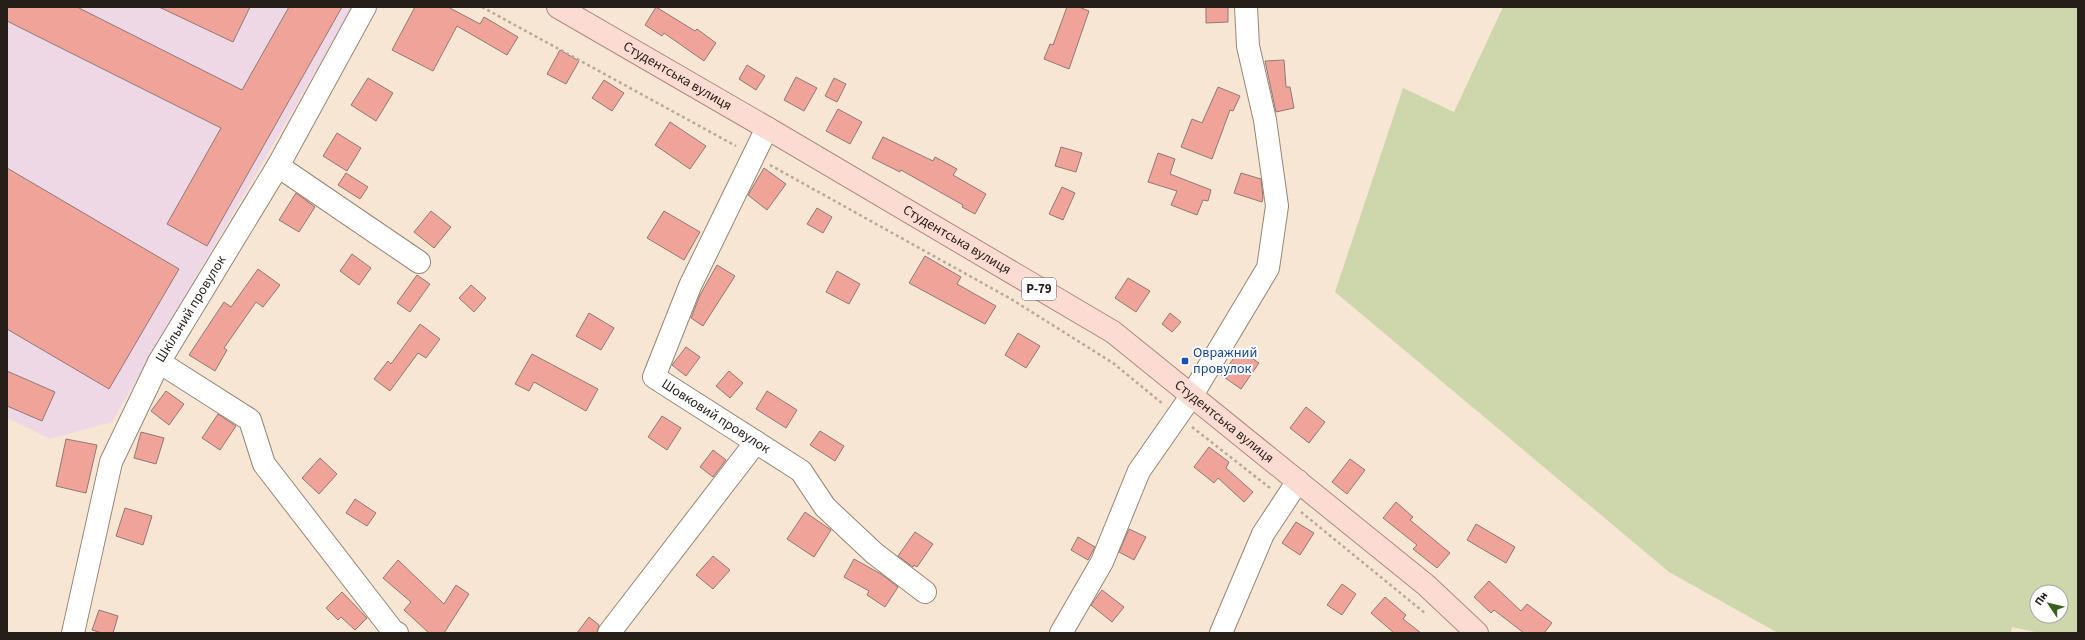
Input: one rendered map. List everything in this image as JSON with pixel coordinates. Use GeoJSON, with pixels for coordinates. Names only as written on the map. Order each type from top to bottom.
{"type":"FeatureCollection","features":[{"type":"Feature","properties":{"kind":"main road","name":"Студентська вулиця"},"geometry":{"type":"LineString","coordinates":[[558,7],[1113,332],[1426,585],[1477,633]]}},
{"type":"Feature","properties":{"kind":"street","name":"Шкільний провулок"},"geometry":{"type":"LineString","coordinates":[[73,633],[111,462],[159,362],[278,166],[365,7]]}},
{"type":"Feature","properties":{"kind":"street"},"geometry":{"type":"LineString","coordinates":[[1061,633],[1102,562],[1139,471],[1192,395],[1268,268],[1277,206],[1265,120],[1248,46],[1246,7]]}},
{"type":"Feature","properties":{"kind":"street","name":"Шовковий провулок"},"geometry":{"type":"LineString","coordinates":[[767,128],[690,286],[654,377],[801,471],[825,507],[874,553],[925,592]]}},
{"type":"Feature","properties":{"kind":"street"},"geometry":{"type":"LineString","coordinates":[[278,166],[420,262]]}},
{"type":"Feature","properties":{"kind":"street"},"geometry":{"type":"LineString","coordinates":[[159,362],[250,420],[264,464],[393,631],[397,633]]}},
{"type":"Feature","properties":{"kind":"street"},"geometry":{"type":"LineString","coordinates":[[609,633],[756,442]]}},
{"type":"Feature","properties":{"kind":"street"},"geometry":{"type":"LineString","coordinates":[[1221,633],[1263,534],[1298,481]]}},
{"type":"Feature","properties":{"kind":"path"},"geometry":{"type":"LineString","coordinates":[[482,7],[1011,299],[1113,363],[1177,416],[1286,500],[1431,618]]}},
{"type":"Feature","properties":{"kind":"shaded area"},"geometry":{"type":"Polygon","coordinates":[[[7,7],[353,7],[112,422],[50,439],[7,418],[7,7]]]}},
{"type":"Feature","properties":{"kind":"green space"},"geometry":{"type":"Polygon","coordinates":[[[1503,7],[2078,7],[2078,633],[2040,633],[2012,627],[2011,633],[1778,633],[1669,572],[1335,292],[1403,88],[1454,112],[1503,7]]]}},
{"type":"Feature","properties":{"kind":"building"},"geometry":{"type":"Polygon","coordinates":[[[7,7],[77,7],[242,90],[289,7],[342,7],[207,246],[167,224],[221,128],[7,21],[7,7]]]}},
{"type":"Feature","properties":{"kind":"building"},"geometry":{"type":"Polygon","coordinates":[[[159,7],[250,7],[233,42],[159,7]]]}},
{"type":"Feature","properties":{"kind":"building"},"geometry":{"type":"Polygon","coordinates":[[[415,7],[448,7],[480,24],[484,17],[518,37],[507,55],[457,26],[433,71],[392,50],[415,7]]]}},
{"type":"Feature","properties":{"kind":"building"},"geometry":{"type":"Polygon","coordinates":[[[656,7],[695,31],[697,29],[716,43],[704,61],[664,33],[662,36],[645,25],[656,7]]]}},
{"type":"Feature","properties":{"kind":"building"},"geometry":{"type":"Polygon","coordinates":[[[1067,7],[1079,7],[1089,11],[1069,69],[1044,59],[1050,44],[1053,45],[1067,7]]]}},
{"type":"Feature","properties":{"kind":"building"},"geometry":{"type":"Polygon","coordinates":[[[1206,7],[1228,7],[1228,22],[1206,23],[1206,7]]]}},
{"type":"Feature","properties":{"kind":"building"},"geometry":{"type":"Polygon","coordinates":[[[560,50],[579,61],[566,84],[547,74],[560,50]]]}},
{"type":"Feature","properties":{"kind":"building"},"geometry":{"type":"Polygon","coordinates":[[[1284,60],[1286,87],[1290,87],[1294,108],[1276,112],[1265,61],[1284,60]]]}},
{"type":"Feature","properties":{"kind":"building"},"geometry":{"type":"Polygon","coordinates":[[[747,65],[765,76],[756,90],[739,79],[747,65]]]}},
{"type":"Feature","properties":{"kind":"building"},"geometry":{"type":"Polygon","coordinates":[[[796,77],[817,88],[804,111],[784,100],[796,77]]]}},
{"type":"Feature","properties":{"kind":"building"},"geometry":{"type":"Polygon","coordinates":[[[368,78],[393,93],[376,121],[351,105],[368,78]]]}},
{"type":"Feature","properties":{"kind":"building"},"geometry":{"type":"Polygon","coordinates":[[[834,78],[846,84],[837,102],[825,96],[834,78]]]}},
{"type":"Feature","properties":{"kind":"building"},"geometry":{"type":"Polygon","coordinates":[[[604,80],[624,93],[612,111],[592,98],[604,80]]]}},
{"type":"Feature","properties":{"kind":"building"},"geometry":{"type":"Polygon","coordinates":[[[1218,87],[1240,96],[1233,111],[1230,110],[1212,159],[1181,147],[1192,119],[1202,123],[1218,87]]]}},
{"type":"Feature","properties":{"kind":"building"},"geometry":{"type":"Polygon","coordinates":[[[838,109],[862,122],[850,144],[826,131],[838,109]]]}},
{"type":"Feature","properties":{"kind":"building"},"geometry":{"type":"Polygon","coordinates":[[[670,122],[706,146],[690,169],[655,145],[670,122]]]}},
{"type":"Feature","properties":{"kind":"building"},"geometry":{"type":"Polygon","coordinates":[[[337,133],[361,148],[347,171],[323,156],[337,133]]]}},
{"type":"Feature","properties":{"kind":"building"},"geometry":{"type":"Polygon","coordinates":[[[883,137],[933,161],[935,157],[957,169],[953,175],[986,194],[975,214],[962,207],[963,205],[901,170],[900,172],[872,158],[883,137]]]}},
{"type":"Feature","properties":{"kind":"building"},"geometry":{"type":"Polygon","coordinates":[[[1061,147],[1082,153],[1076,172],[1055,166],[1061,147]]]}},
{"type":"Feature","properties":{"kind":"building"},"geometry":{"type":"Polygon","coordinates":[[[1158,153],[1175,159],[1170,174],[1211,190],[1208,201],[1203,200],[1197,215],[1171,205],[1177,191],[1148,182],[1158,153]]]}},
{"type":"Feature","properties":{"kind":"building"},"geometry":{"type":"Polygon","coordinates":[[[7,168],[179,269],[109,389],[7,329],[7,168]]]}},
{"type":"Feature","properties":{"kind":"building"},"geometry":{"type":"Polygon","coordinates":[[[764,168],[786,184],[767,210],[748,195],[764,168]]]}},
{"type":"Feature","properties":{"kind":"building"},"geometry":{"type":"Polygon","coordinates":[[[346,173],[368,187],[360,199],[338,185],[346,173]]]}},
{"type":"Feature","properties":{"kind":"building"},"geometry":{"type":"Polygon","coordinates":[[[1241,173],[1261,179],[1262,202],[1234,193],[1241,173]]]}},
{"type":"Feature","properties":{"kind":"building"},"geometry":{"type":"Polygon","coordinates":[[[1062,187],[1075,193],[1063,220],[1049,214],[1062,187]]]}},
{"type":"Feature","properties":{"kind":"building"},"geometry":{"type":"Polygon","coordinates":[[[296,193],[315,207],[299,232],[279,220],[296,193]]]}},
{"type":"Feature","properties":{"kind":"building"},"geometry":{"type":"Polygon","coordinates":[[[817,208],[832,217],[823,233],[807,224],[817,208]]]}},
{"type":"Feature","properties":{"kind":"building"},"geometry":{"type":"Polygon","coordinates":[[[431,211],[451,227],[434,248],[414,232],[431,211]]]}},
{"type":"Feature","properties":{"kind":"building"},"geometry":{"type":"Polygon","coordinates":[[[664,211],[700,232],[684,260],[647,238],[664,211]]]}},
{"type":"Feature","properties":{"kind":"building"},"geometry":{"type":"Polygon","coordinates":[[[352,254],[371,268],[359,285],[340,271],[352,254]]]}},
{"type":"Feature","properties":{"kind":"building"},"geometry":{"type":"Polygon","coordinates":[[[925,256],[961,277],[957,284],[996,306],[985,324],[909,283],[925,256]]]}},
{"type":"Feature","properties":{"kind":"building"},"geometry":{"type":"Polygon","coordinates":[[[717,265],[735,276],[703,326],[691,318],[700,295],[717,265]]]}},
{"type":"Feature","properties":{"kind":"building"},"geometry":{"type":"Polygon","coordinates":[[[258,269],[280,285],[263,307],[256,302],[224,348],[227,350],[215,371],[189,355],[224,302],[231,307],[258,269]]]}},
{"type":"Feature","properties":{"kind":"building"},"geometry":{"type":"Polygon","coordinates":[[[837,271],[860,284],[849,304],[826,292],[837,271]]]}},
{"type":"Feature","properties":{"kind":"building"},"geometry":{"type":"Polygon","coordinates":[[[417,275],[430,284],[410,312],[397,303],[417,275]]]}},
{"type":"Feature","properties":{"kind":"building"},"geometry":{"type":"Polygon","coordinates":[[[1128,278],[1150,291],[1136,312],[1115,298],[1128,278]]]}},
{"type":"Feature","properties":{"kind":"building"},"geometry":{"type":"Polygon","coordinates":[[[471,285],[486,298],[474,312],[459,298],[471,285]]]}},
{"type":"Feature","properties":{"kind":"building"},"geometry":{"type":"Polygon","coordinates":[[[589,313],[614,328],[601,350],[576,336],[589,313]]]}},
{"type":"Feature","properties":{"kind":"building"},"geometry":{"type":"Polygon","coordinates":[[[1170,313],[1181,322],[1172,332],[1162,324],[1170,313]]]}},
{"type":"Feature","properties":{"kind":"building"},"geometry":{"type":"Polygon","coordinates":[[[420,324],[440,339],[426,358],[418,353],[390,391],[374,379],[388,361],[391,364],[420,324]]]}},
{"type":"Feature","properties":{"kind":"building"},"geometry":{"type":"Polygon","coordinates":[[[1018,333],[1040,346],[1026,368],[1005,355],[1018,333]]]}},
{"type":"Feature","properties":{"kind":"building"},"geometry":{"type":"Polygon","coordinates":[[[686,347],[700,357],[686,376],[672,365],[686,347]]]}},
{"type":"Feature","properties":{"kind":"building"},"geometry":{"type":"Polygon","coordinates":[[[1240,350],[1259,363],[1241,389],[1221,375],[1240,350]]]}},
{"type":"Feature","properties":{"kind":"building"},"geometry":{"type":"Polygon","coordinates":[[[532,354],[598,389],[586,411],[534,382],[529,391],[515,384],[532,354]]]}},
{"type":"Feature","properties":{"kind":"building"},"geometry":{"type":"Polygon","coordinates":[[[7,371],[55,392],[42,421],[7,406],[7,371]]]}},
{"type":"Feature","properties":{"kind":"building"},"geometry":{"type":"Polygon","coordinates":[[[729,371],[743,383],[730,398],[716,386],[729,371]]]}},
{"type":"Feature","properties":{"kind":"building"},"geometry":{"type":"Polygon","coordinates":[[[166,391],[184,404],[169,425],[151,411],[166,391]]]}},
{"type":"Feature","properties":{"kind":"building"},"geometry":{"type":"Polygon","coordinates":[[[767,391],[797,410],[786,428],[756,409],[767,391]]]}},
{"type":"Feature","properties":{"kind":"building"},"geometry":{"type":"Polygon","coordinates":[[[1306,407],[1325,422],[1309,443],[1290,428],[1306,407]]]}},
{"type":"Feature","properties":{"kind":"building"},"geometry":{"type":"Polygon","coordinates":[[[218,414],[236,426],[220,450],[202,438],[218,414]]]}},
{"type":"Feature","properties":{"kind":"building"},"geometry":{"type":"Polygon","coordinates":[[[662,416],[681,428],[667,450],[648,437],[662,416]]]}},
{"type":"Feature","properties":{"kind":"building"},"geometry":{"type":"Polygon","coordinates":[[[820,431],[844,446],[835,461],[810,445],[820,431]]]}},
{"type":"Feature","properties":{"kind":"building"},"geometry":{"type":"Polygon","coordinates":[[[141,432],[164,438],[156,464],[134,458],[141,432]]]}},
{"type":"Feature","properties":{"kind":"building"},"geometry":{"type":"Polygon","coordinates":[[[66,439],[97,445],[86,493],[56,486],[66,439]]]}},
{"type":"Feature","properties":{"kind":"building"},"geometry":{"type":"Polygon","coordinates":[[[1209,447],[1229,462],[1226,468],[1253,492],[1244,502],[1218,478],[1214,483],[1194,467],[1209,447]]]}},
{"type":"Feature","properties":{"kind":"building"},"geometry":{"type":"Polygon","coordinates":[[[713,450],[726,460],[713,477],[700,467],[713,450]]]}},
{"type":"Feature","properties":{"kind":"building"},"geometry":{"type":"Polygon","coordinates":[[[320,458],[337,474],[319,494],[302,478],[320,458]]]}},
{"type":"Feature","properties":{"kind":"building"},"geometry":{"type":"Polygon","coordinates":[[[1350,459],[1365,470],[1347,494],[1332,482],[1350,459]]]}},
{"type":"Feature","properties":{"kind":"building"},"geometry":{"type":"Polygon","coordinates":[[[355,499],[376,513],[367,526],[346,513],[355,499]]]}},
{"type":"Feature","properties":{"kind":"building"},"geometry":{"type":"Polygon","coordinates":[[[1396,502],[1413,517],[1410,520],[1450,553],[1437,568],[1413,549],[1417,545],[1383,518],[1396,502]]]}},
{"type":"Feature","properties":{"kind":"building"},"geometry":{"type":"Polygon","coordinates":[[[125,508],[152,516],[143,545],[116,536],[125,508]]]}},
{"type":"Feature","properties":{"kind":"building"},"geometry":{"type":"Polygon","coordinates":[[[805,512],[831,530],[814,557],[787,539],[805,512]]]}},
{"type":"Feature","properties":{"kind":"building"},"geometry":{"type":"Polygon","coordinates":[[[1296,522],[1314,533],[1300,555],[1282,543],[1296,522]]]}},
{"type":"Feature","properties":{"kind":"building"},"geometry":{"type":"Polygon","coordinates":[[[1476,524],[1515,547],[1506,563],[1467,540],[1476,524]]]}},
{"type":"Feature","properties":{"kind":"building"},"geometry":{"type":"Polygon","coordinates":[[[1129,529],[1146,537],[1134,560],[1119,552],[1129,529]]]}},
{"type":"Feature","properties":{"kind":"building"},"geometry":{"type":"Polygon","coordinates":[[[915,532],[933,544],[917,567],[914,565],[913,567],[898,556],[915,532]]]}},
{"type":"Feature","properties":{"kind":"building"},"geometry":{"type":"Polygon","coordinates":[[[1078,537],[1095,547],[1088,560],[1071,550],[1078,537]]]}},
{"type":"Feature","properties":{"kind":"building"},"geometry":{"type":"Polygon","coordinates":[[[713,556],[730,570],[713,589],[696,575],[713,556]]]}},
{"type":"Feature","properties":{"kind":"building"},"geometry":{"type":"Polygon","coordinates":[[[854,559],[881,574],[898,587],[885,607],[867,595],[869,591],[844,577],[854,559]]]}},
{"type":"Feature","properties":{"kind":"building"},"geometry":{"type":"Polygon","coordinates":[[[398,560],[444,604],[456,585],[469,594],[444,633],[429,633],[404,610],[411,602],[383,578],[398,560]]]}},
{"type":"Feature","properties":{"kind":"building"},"geometry":{"type":"Polygon","coordinates":[[[1489,581],[1521,611],[1527,604],[1552,623],[1544,633],[1524,633],[1494,610],[1491,613],[1474,597],[1489,581]]]}},
{"type":"Feature","properties":{"kind":"building"},"geometry":{"type":"Polygon","coordinates":[[[1342,584],[1356,594],[1342,615],[1327,605],[1342,584]]]}},
{"type":"Feature","properties":{"kind":"building"},"geometry":{"type":"Polygon","coordinates":[[[1102,590],[1124,607],[1112,622],[1091,605],[1102,590]]]}},
{"type":"Feature","properties":{"kind":"building"},"geometry":{"type":"Polygon","coordinates":[[[342,592],[367,618],[355,630],[341,617],[338,620],[326,608],[342,592]]]}},
{"type":"Feature","properties":{"kind":"building"},"geometry":{"type":"Polygon","coordinates":[[[1385,597],[1406,615],[1403,619],[1421,633],[1394,633],[1371,613],[1385,597]]]}},
{"type":"Feature","properties":{"kind":"building"},"geometry":{"type":"Polygon","coordinates":[[[99,610],[118,616],[113,633],[102,633],[92,630],[99,610]]]}},
{"type":"Feature","properties":{"kind":"building"},"geometry":{"type":"Polygon","coordinates":[[[589,617],[599,625],[597,633],[577,633],[589,617]]]}},
{"type":"Feature","properties":{"kind":"place","name":"Овражний провулок"},"geometry":{"type":"Point","coordinates":[1185,361]}}]}
